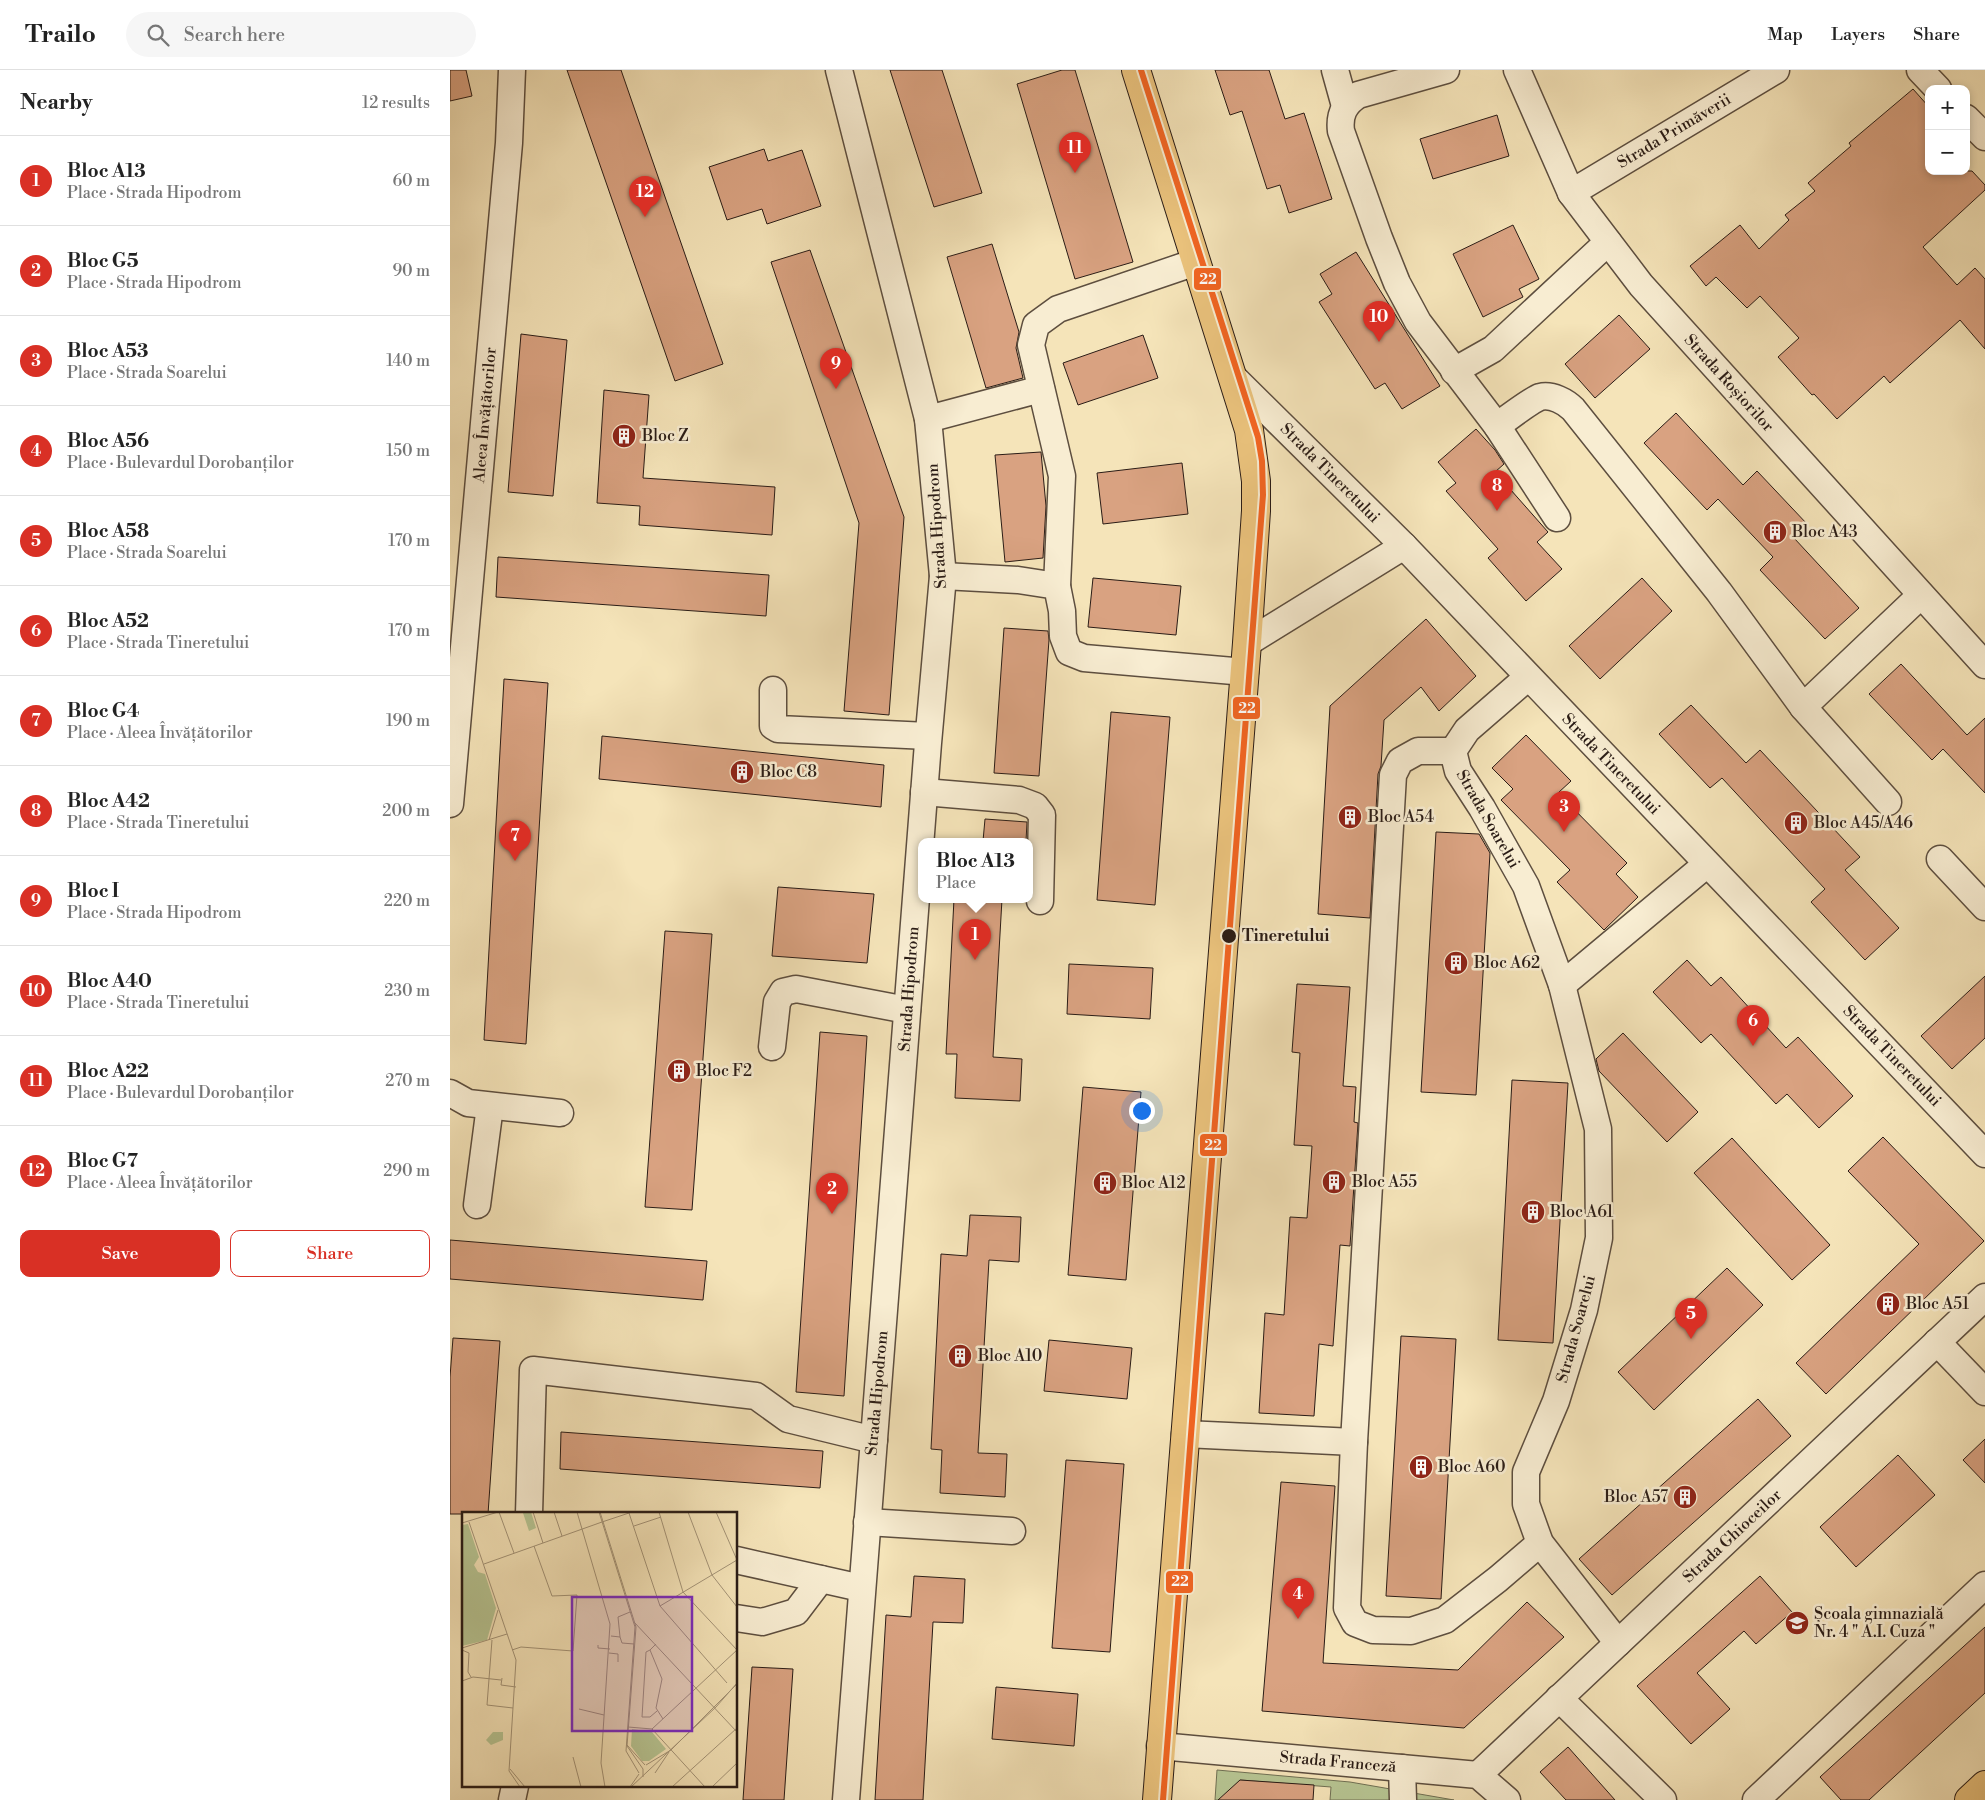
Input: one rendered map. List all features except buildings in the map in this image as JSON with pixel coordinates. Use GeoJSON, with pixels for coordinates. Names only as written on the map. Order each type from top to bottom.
{"type":"FeatureCollection","features":[{"type":"Feature","properties":{"kind":"main road"},"geometry":{"type":"LineString","coordinates":[[1136,70],[1234,378],[1249,430],[1256,481],[1256,511],[1245,672],[1157,1800]]}},
{"type":"Feature","properties":{"kind":"main road"},"geometry":{"type":"LineString","coordinates":[[1969,1800],[1985,1785]]}},
{"type":"Feature","properties":{"kind":"street","name":"Aleea Învățătorilor"},"geometry":{"type":"LineString","coordinates":[[450,804],[452,760],[509,143],[512,70]]}},
{"type":"Feature","properties":{"kind":"street","name":"Strada Hipodrom"},"geometry":{"type":"LineString","coordinates":[[839,70],[928,418],[943,576],[920,838]]}},
{"type":"Feature","properties":{"kind":"street"},"geometry":{"type":"LineString","coordinates":[[1335,70],[1346,106]]}},
{"type":"Feature","properties":{"kind":"street"},"geometry":{"type":"LineString","coordinates":[[1446,70],[1358,96],[1346,106],[1340,121],[1341,131],[1397,283],[1418,322],[1497,426],[1557,518]]}},
{"type":"Feature","properties":{"kind":"street","name":"Strada Roșiorilor"},"geometry":{"type":"LineString","coordinates":[[1518,70],[1571,193],[1641,285],[1985,665]]}},
{"type":"Feature","properties":{"kind":"street","name":"Strada Primăverii"},"geometry":{"type":"LineString","coordinates":[[1571,193],[1776,70]]}},
{"type":"Feature","properties":{"kind":"street"},"geometry":{"type":"LineString","coordinates":[[1920,70],[1934,85]]}},
{"type":"Feature","properties":{"kind":"street"},"geometry":{"type":"LineString","coordinates":[[1970,122],[1985,137]]}},
{"type":"Feature","properties":{"kind":"street"},"geometry":{"type":"LineString","coordinates":[[1454,371],[1493,349],[1608,242]]}},
{"type":"Feature","properties":{"kind":"street"},"geometry":{"type":"LineString","coordinates":[[1196,262],[1058,309],[1036,325],[1031,345],[1062,476],[1057,586],[1062,612],[1063,636],[1069,652],[1084,658],[1245,672]]}},
{"type":"Feature","properties":{"kind":"street","name":"Strada Tineretului"},"geometry":{"type":"LineString","coordinates":[[1234,378],[1404,546],[1985,1154]]}},
{"type":"Feature","properties":{"kind":"street"},"geometry":{"type":"LineString","coordinates":[[928,418],[1041,389]]}},
{"type":"Feature","properties":{"kind":"street"},"geometry":{"type":"LineString","coordinates":[[1497,426],[1541,397],[1566,402],[1719,592],[1803,707],[1888,802]]}},
{"type":"Feature","properties":{"kind":"street"},"geometry":{"type":"LineString","coordinates":[[1247,643],[1404,546]]}},
{"type":"Feature","properties":{"kind":"street"},"geometry":{"type":"LineString","coordinates":[[943,576],[1018,580],[1057,586]]}},
{"type":"Feature","properties":{"kind":"street"},"geometry":{"type":"LineString","coordinates":[[1803,707],[1921,595]]}},
{"type":"Feature","properties":{"kind":"street","name":"Strada Soarelui"},"geometry":{"type":"LineString","coordinates":[[1528,677],[1467,730],[1453,751],[1458,771],[1482,808],[1526,886],[1562,985],[1598,1129],[1599,1238],[1582,1319],[1556,1401],[1526,1472],[1526,1504],[1540,1543],[1618,1643]]}},
{"type":"Feature","properties":{"kind":"street"},"geometry":{"type":"LineString","coordinates":[[773,690],[773,726],[778,729],[928,736]]}},
{"type":"Feature","properties":{"kind":"street"},"geometry":{"type":"LineString","coordinates":[[1453,751],[1418,751],[1400,761],[1393,775],[1354,1442],[1347,1608],[1355,1623],[1373,1630],[1411,1630],[1445,1620],[1498,1579],[1540,1543]]}},
{"type":"Feature","properties":{"kind":"street"},"geometry":{"type":"LineString","coordinates":[[924,792],[1019,800],[1035,806],[1042,815],[1040,901]]}},
{"type":"Feature","properties":{"kind":"street"},"geometry":{"type":"LineString","coordinates":[[1940,859],[1985,907]]}},
{"type":"Feature","properties":{"kind":"street"},"geometry":{"type":"LineString","coordinates":[[1562,985],[1707,864]]}},
{"type":"Feature","properties":{"kind":"street","name":"Strada Hipodrom"},"geometry":{"type":"LineString","coordinates":[[846,1800],[918,869]]}},
{"type":"Feature","properties":{"kind":"street"},"geometry":{"type":"LineString","coordinates":[[772,1046],[777,1002],[783,992],[796,989],[907,1010]]}},
{"type":"Feature","properties":{"kind":"street"},"geometry":{"type":"LineString","coordinates":[[450,1093],[468,1103],[560,1113]]}},
{"type":"Feature","properties":{"kind":"street"},"geometry":{"type":"LineString","coordinates":[[477,1205],[490,1106]]}},
{"type":"Feature","properties":{"kind":"street","name":"Strada Ghioceilor"},"geometry":{"type":"LineString","coordinates":[[1478,1775],[1985,1297]]}},
{"type":"Feature","properties":{"kind":"street"},"geometry":{"type":"LineString","coordinates":[[1938,1342],[1985,1392]]}},
{"type":"Feature","properties":{"kind":"street"},"geometry":{"type":"LineString","coordinates":[[532,1512],[532,1370],[756,1396],[788,1419],[874,1440]]}},
{"type":"Feature","properties":{"kind":"street"},"geometry":{"type":"LineString","coordinates":[[1185,1434],[1354,1442]]}},
{"type":"Feature","properties":{"kind":"street"},"geometry":{"type":"LineString","coordinates":[[867,1522],[1012,1531]]}},
{"type":"Feature","properties":{"kind":"street"},"geometry":{"type":"LineString","coordinates":[[738,1560],[861,1588]]}},
{"type":"Feature","properties":{"kind":"street"},"geometry":{"type":"LineString","coordinates":[[738,1618],[762,1622],[796,1612],[821,1579]]}},
{"type":"Feature","properties":{"kind":"street"},"geometry":{"type":"LineString","coordinates":[[1756,1800],[1985,1586]]}},
{"type":"Feature","properties":{"kind":"street"},"geometry":{"type":"LineString","coordinates":[[1560,1698],[1663,1800]]}},
{"type":"Feature","properties":{"kind":"street","name":"Strada Franceză"},"geometry":{"type":"LineString","coordinates":[[1160,1746],[1478,1775]]}},
{"type":"Feature","properties":{"kind":"street"},"geometry":{"type":"LineString","coordinates":[[1402,1768],[1403,1800]]}},
{"type":"Feature","properties":{"kind":"street"},"geometry":{"type":"LineString","coordinates":[[1478,1775],[1507,1800]]}},
{"type":"Feature","properties":{"kind":"green space"},"geometry":{"type":"Polygon","coordinates":[[[1217,1770],[1350,1782],[1454,1800],[1330,1800],[1331,1787],[1240,1780],[1221,1800],[1215,1800],[1217,1770]]]}},
{"type":"Feature","properties":{"kind":"transit line","name":"22"},"geometry":{"type":"LineString","coordinates":[[1141,70],[1258,437],[1262,461],[1263,495],[1163,1800]]}},
{"type":"Feature","properties":{"kind":"place","name":"Bloc A22"},"geometry":{"type":"Point","coordinates":[1075,173]}},
{"type":"Feature","properties":{"kind":"place","name":"Bloc G7"},"geometry":{"type":"Point","coordinates":[645,217]}},
{"type":"Feature","properties":{"kind":"place","name":"Bloc A40"},"geometry":{"type":"Point","coordinates":[1379,342]}},
{"type":"Feature","properties":{"kind":"place","name":"Bloc I"},"geometry":{"type":"Point","coordinates":[836,389]}},
{"type":"Feature","properties":{"kind":"place","name":"Bloc Z"},"geometry":{"type":"Point","coordinates":[624,436]}},
{"type":"Feature","properties":{"kind":"place","name":"Bloc A42"},"geometry":{"type":"Point","coordinates":[1497,511]}},
{"type":"Feature","properties":{"kind":"place","name":"Bloc A43"},"geometry":{"type":"Point","coordinates":[1775,532]}},
{"type":"Feature","properties":{"kind":"place","name":"Bloc C8"},"geometry":{"type":"Point","coordinates":[742,772]}},
{"type":"Feature","properties":{"kind":"place","name":"Bloc A54"},"geometry":{"type":"Point","coordinates":[1350,817]}},
{"type":"Feature","properties":{"kind":"place","name":"Bloc A45/A46"},"geometry":{"type":"Point","coordinates":[1796,823]}},
{"type":"Feature","properties":{"kind":"place","name":"Bloc A53"},"geometry":{"type":"Point","coordinates":[1564,832]}},
{"type":"Feature","properties":{"kind":"place","name":"Bloc G4"},"geometry":{"type":"Point","coordinates":[515,861]}},
{"type":"Feature","properties":{"kind":"place","name":"Tineretului"},"geometry":{"type":"Point","coordinates":[1229,936]}},
{"type":"Feature","properties":{"kind":"place","name":"Bloc A13"},"geometry":{"type":"Point","coordinates":[975,960]}},
{"type":"Feature","properties":{"kind":"place","name":"Bloc A62"},"geometry":{"type":"Point","coordinates":[1456,963]}},
{"type":"Feature","properties":{"kind":"place","name":"Bloc A52"},"geometry":{"type":"Point","coordinates":[1753,1046]}},
{"type":"Feature","properties":{"kind":"place","name":"Bloc F2"},"geometry":{"type":"Point","coordinates":[679,1071]}},
{"type":"Feature","properties":{"kind":"place","name":"Bloc A55"},"geometry":{"type":"Point","coordinates":[1334,1182]}},
{"type":"Feature","properties":{"kind":"place","name":"Bloc A12"},"geometry":{"type":"Point","coordinates":[1105,1183]}},
{"type":"Feature","properties":{"kind":"place","name":"Bloc A61"},"geometry":{"type":"Point","coordinates":[1533,1212]}},
{"type":"Feature","properties":{"kind":"place","name":"Bloc G5"},"geometry":{"type":"Point","coordinates":[832,1214]}},
{"type":"Feature","properties":{"kind":"place","name":"Bloc A51"},"geometry":{"type":"Point","coordinates":[1888,1304]}},
{"type":"Feature","properties":{"kind":"place","name":"Bloc A58"},"geometry":{"type":"Point","coordinates":[1691,1339]}},
{"type":"Feature","properties":{"kind":"place","name":"Bloc A10"},"geometry":{"type":"Point","coordinates":[960,1356]}},
{"type":"Feature","properties":{"kind":"place","name":"Bloc A60"},"geometry":{"type":"Point","coordinates":[1421,1467]}},
{"type":"Feature","properties":{"kind":"place","name":"Bloc A57"},"geometry":{"type":"Point","coordinates":[1685,1497]}},
{"type":"Feature","properties":{"kind":"place","name":"Bloc A56"},"geometry":{"type":"Point","coordinates":[1298,1619]}},
{"type":"Feature","properties":{"kind":"place","name":"Școala gimnazială Nr. 4 \" A.I. Cuza \""},"geometry":{"type":"Point","coordinates":[1797,1623]}}]}
